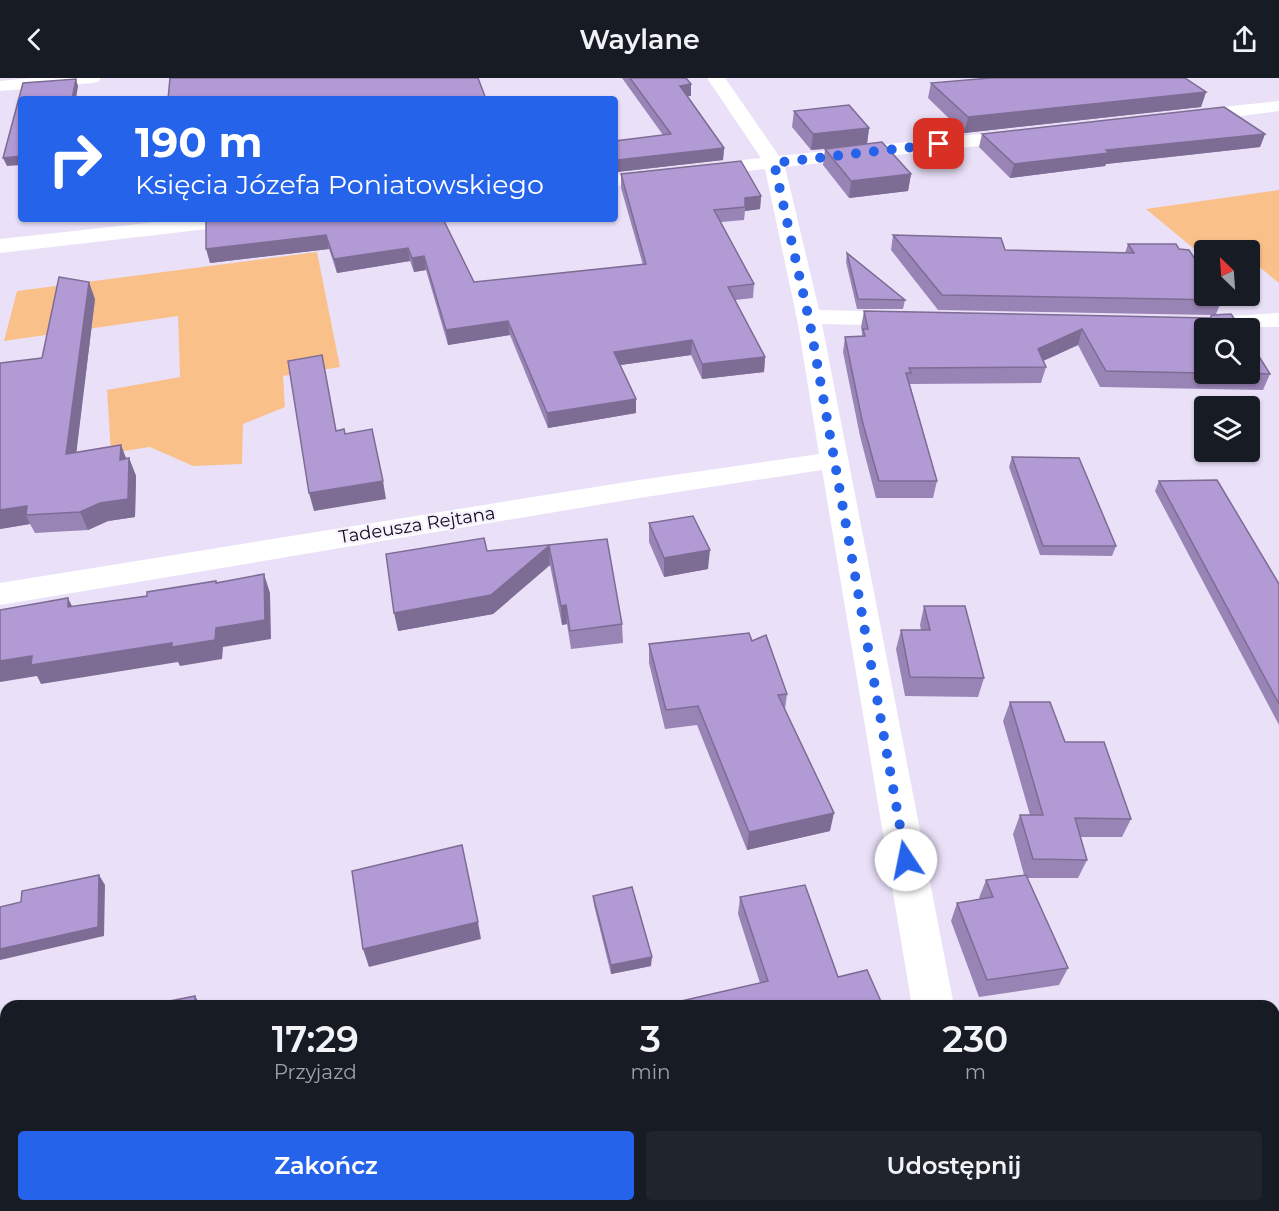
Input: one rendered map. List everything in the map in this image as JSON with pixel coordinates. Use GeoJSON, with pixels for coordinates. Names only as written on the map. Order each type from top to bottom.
{"type":"FeatureCollection","features":[{"type":"Feature","properties":{"kind":"street"},"geometry":{"type":"LineString","coordinates":[[0,86],[92,78]]}},
{"type":"Feature","properties":{"kind":"street"},"geometry":{"type":"LineString","coordinates":[[716,78],[774,163],[808,317],[932,1000]]}},
{"type":"Feature","properties":{"kind":"street"},"geometry":{"type":"LineString","coordinates":[[1169,119],[1279,106]]}},
{"type":"Feature","properties":{"kind":"street"},"geometry":{"type":"LineString","coordinates":[[618,180],[1047,132]]}},
{"type":"Feature","properties":{"kind":"street"},"geometry":{"type":"LineString","coordinates":[[0,246],[215,222]]}},
{"type":"Feature","properties":{"kind":"street"},"geometry":{"type":"LineString","coordinates":[[808,317],[931,319]]}},
{"type":"Feature","properties":{"kind":"street"},"geometry":{"type":"LineString","coordinates":[[1170,325],[1227,325],[1279,320]]}},
{"type":"Feature","properties":{"kind":"street","name":"Tadeusza Rejtana"},"geometry":{"type":"LineString","coordinates":[[0,594],[639,489],[834,460]]}},
{"type":"Feature","properties":{"kind":"shaded area"},"geometry":{"type":"Polygon","coordinates":[[[1279,190],[1279,283],[1260,267],[1260,240],[1194,240],[1194,249],[1146,209],[1279,190]]]}},
{"type":"Feature","properties":{"kind":"shaded area"},"geometry":{"type":"Polygon","coordinates":[[[317,252],[340,367],[283,376],[285,407],[243,424],[242,464],[193,466],[150,447],[111,453],[107,390],[180,377],[178,316],[4,341],[17,291],[317,252]]]}},
{"type":"Feature","properties":{"kind":"building"},"geometry":{"type":"Polygon","coordinates":[[[170,78],[478,78],[485,96],[168,96],[170,78]]]}},
{"type":"Feature","properties":{"kind":"building"},"geometry":{"type":"Polygon","coordinates":[[[630,78],[686,78],[691,84],[680,86],[724,148],[618,160],[618,141],[671,134],[630,78]]]}},
{"type":"Feature","properties":{"kind":"building"},"geometry":{"type":"Polygon","coordinates":[[[990,78],[1185,78],[1206,92],[968,117],[931,83],[990,78]]]}},
{"type":"Feature","properties":{"kind":"building"},"geometry":{"type":"Polygon","coordinates":[[[76,79],[73,96],[20,96],[23,83],[76,79]]]}},
{"type":"Feature","properties":{"kind":"building"},"geometry":{"type":"Polygon","coordinates":[[[18,102],[18,156],[3,158],[18,102]]]}},
{"type":"Feature","properties":{"kind":"building"},"geometry":{"type":"Polygon","coordinates":[[[849,105],[869,128],[813,134],[794,111],[849,105]]]}},
{"type":"Feature","properties":{"kind":"building"},"geometry":{"type":"Polygon","coordinates":[[[1224,107],[1265,134],[1106,150],[1109,153],[1014,164],[982,134],[1224,107]]]}},
{"type":"Feature","properties":{"kind":"building"},"geometry":{"type":"Polygon","coordinates":[[[882,142],[911,174],[851,181],[825,149],[882,142]]]}},
{"type":"Feature","properties":{"kind":"building"},"geometry":{"type":"Polygon","coordinates":[[[741,161],[761,196],[745,198],[745,207],[714,210],[754,284],[728,287],[765,357],[702,364],[692,340],[614,352],[636,399],[547,413],[508,321],[446,330],[424,256],[412,258],[408,248],[334,259],[326,235],[206,249],[206,222],[444,222],[474,282],[646,264],[621,174],[741,161]]]}},
{"type":"Feature","properties":{"kind":"building"},"geometry":{"type":"Polygon","coordinates":[[[893,235],[1001,238],[1005,250],[1134,253],[1128,244],[1176,244],[1179,249],[1189,250],[1194,258],[1194,300],[942,295],[893,235]]]}},
{"type":"Feature","properties":{"kind":"building"},"geometry":{"type":"Polygon","coordinates":[[[847,253],[905,300],[858,299],[847,253]]]}},
{"type":"Feature","properties":{"kind":"building"},"geometry":{"type":"Polygon","coordinates":[[[59,277],[89,282],[66,454],[121,445],[120,460],[129,458],[128,499],[100,503],[80,512],[26,515],[27,506],[0,510],[0,363],[42,358],[59,277]]]}},
{"type":"Feature","properties":{"kind":"building"},"geometry":{"type":"Polygon","coordinates":[[[864,311],[1210,318],[1194,318],[1194,373],[1106,371],[1082,329],[1038,349],[1046,367],[909,368],[911,373],[906,373],[937,481],[879,481],[862,420],[845,337],[865,336],[863,329],[868,329],[864,311]]]}},
{"type":"Feature","properties":{"kind":"building"},"geometry":{"type":"Polygon","coordinates":[[[1231,314],[1234,318],[1210,318],[1212,315],[1231,314]]]}},
{"type":"Feature","properties":{"kind":"building"},"geometry":{"type":"Polygon","coordinates":[[[322,355],[336,431],[344,429],[345,434],[372,429],[383,481],[309,493],[288,361],[322,355]]]}},
{"type":"Feature","properties":{"kind":"building"},"geometry":{"type":"Polygon","coordinates":[[[1260,358],[1270,374],[1260,374],[1260,358]]]}},
{"type":"Feature","properties":{"kind":"building"},"geometry":{"type":"Polygon","coordinates":[[[1012,457],[1079,458],[1116,546],[1043,546],[1012,457]]]}},
{"type":"Feature","properties":{"kind":"building"},"geometry":{"type":"Polygon","coordinates":[[[1217,480],[1279,584],[1279,704],[1159,481],[1217,480]]]}},
{"type":"Feature","properties":{"kind":"building"},"geometry":{"type":"Polygon","coordinates":[[[693,516],[710,550],[664,558],[649,523],[693,516]]]}},
{"type":"Feature","properties":{"kind":"building"},"geometry":{"type":"Polygon","coordinates":[[[484,538],[487,551],[607,539],[622,624],[570,631],[566,605],[561,606],[549,546],[491,595],[394,613],[386,554],[484,538]]]}},
{"type":"Feature","properties":{"kind":"building"},"geometry":{"type":"Polygon","coordinates":[[[264,574],[265,620],[216,628],[215,640],[172,647],[172,643],[31,665],[32,656],[0,661],[0,610],[68,598],[68,607],[147,596],[147,592],[264,574]]]}},
{"type":"Feature","properties":{"kind":"building"},"geometry":{"type":"Polygon","coordinates":[[[924,606],[965,606],[984,678],[910,677],[901,630],[930,630],[924,606]]]}},
{"type":"Feature","properties":{"kind":"building"},"geometry":{"type":"Polygon","coordinates":[[[749,633],[752,641],[766,635],[787,694],[778,695],[834,813],[749,832],[698,706],[666,710],[649,644],[749,633]]]}},
{"type":"Feature","properties":{"kind":"building"},"geometry":{"type":"Polygon","coordinates":[[[1010,702],[1050,702],[1065,742],[1104,742],[1131,819],[1075,818],[1087,860],[1033,859],[1020,815],[1043,815],[1010,702]]]}},
{"type":"Feature","properties":{"kind":"building"},"geometry":{"type":"Polygon","coordinates":[[[462,845],[478,922],[363,949],[352,871],[462,845]]]}},
{"type":"Feature","properties":{"kind":"building"},"geometry":{"type":"Polygon","coordinates":[[[99,875],[98,927],[0,949],[0,907],[21,902],[22,891],[99,875]]]}},
{"type":"Feature","properties":{"kind":"building"},"geometry":{"type":"Polygon","coordinates":[[[1026,875],[1068,968],[987,980],[957,903],[993,897],[986,880],[1026,875]]]}},
{"type":"Feature","properties":{"kind":"building"},"geometry":{"type":"Polygon","coordinates":[[[805,885],[838,977],[867,970],[880,1000],[686,1000],[768,981],[740,897],[805,885]]]}},
{"type":"Feature","properties":{"kind":"building"},"geometry":{"type":"Polygon","coordinates":[[[632,887],[652,957],[611,965],[593,896],[632,887]]]}},
{"type":"Feature","properties":{"kind":"building"},"geometry":{"type":"Polygon","coordinates":[[[195,996],[195,1000],[175,1000],[195,996]]]}},
{"type":"Feature","properties":{"kind":"route"},"geometry":{"type":"LineString","coordinates":[[906,860],[810,324],[774,163],[939,144]]}}]}
